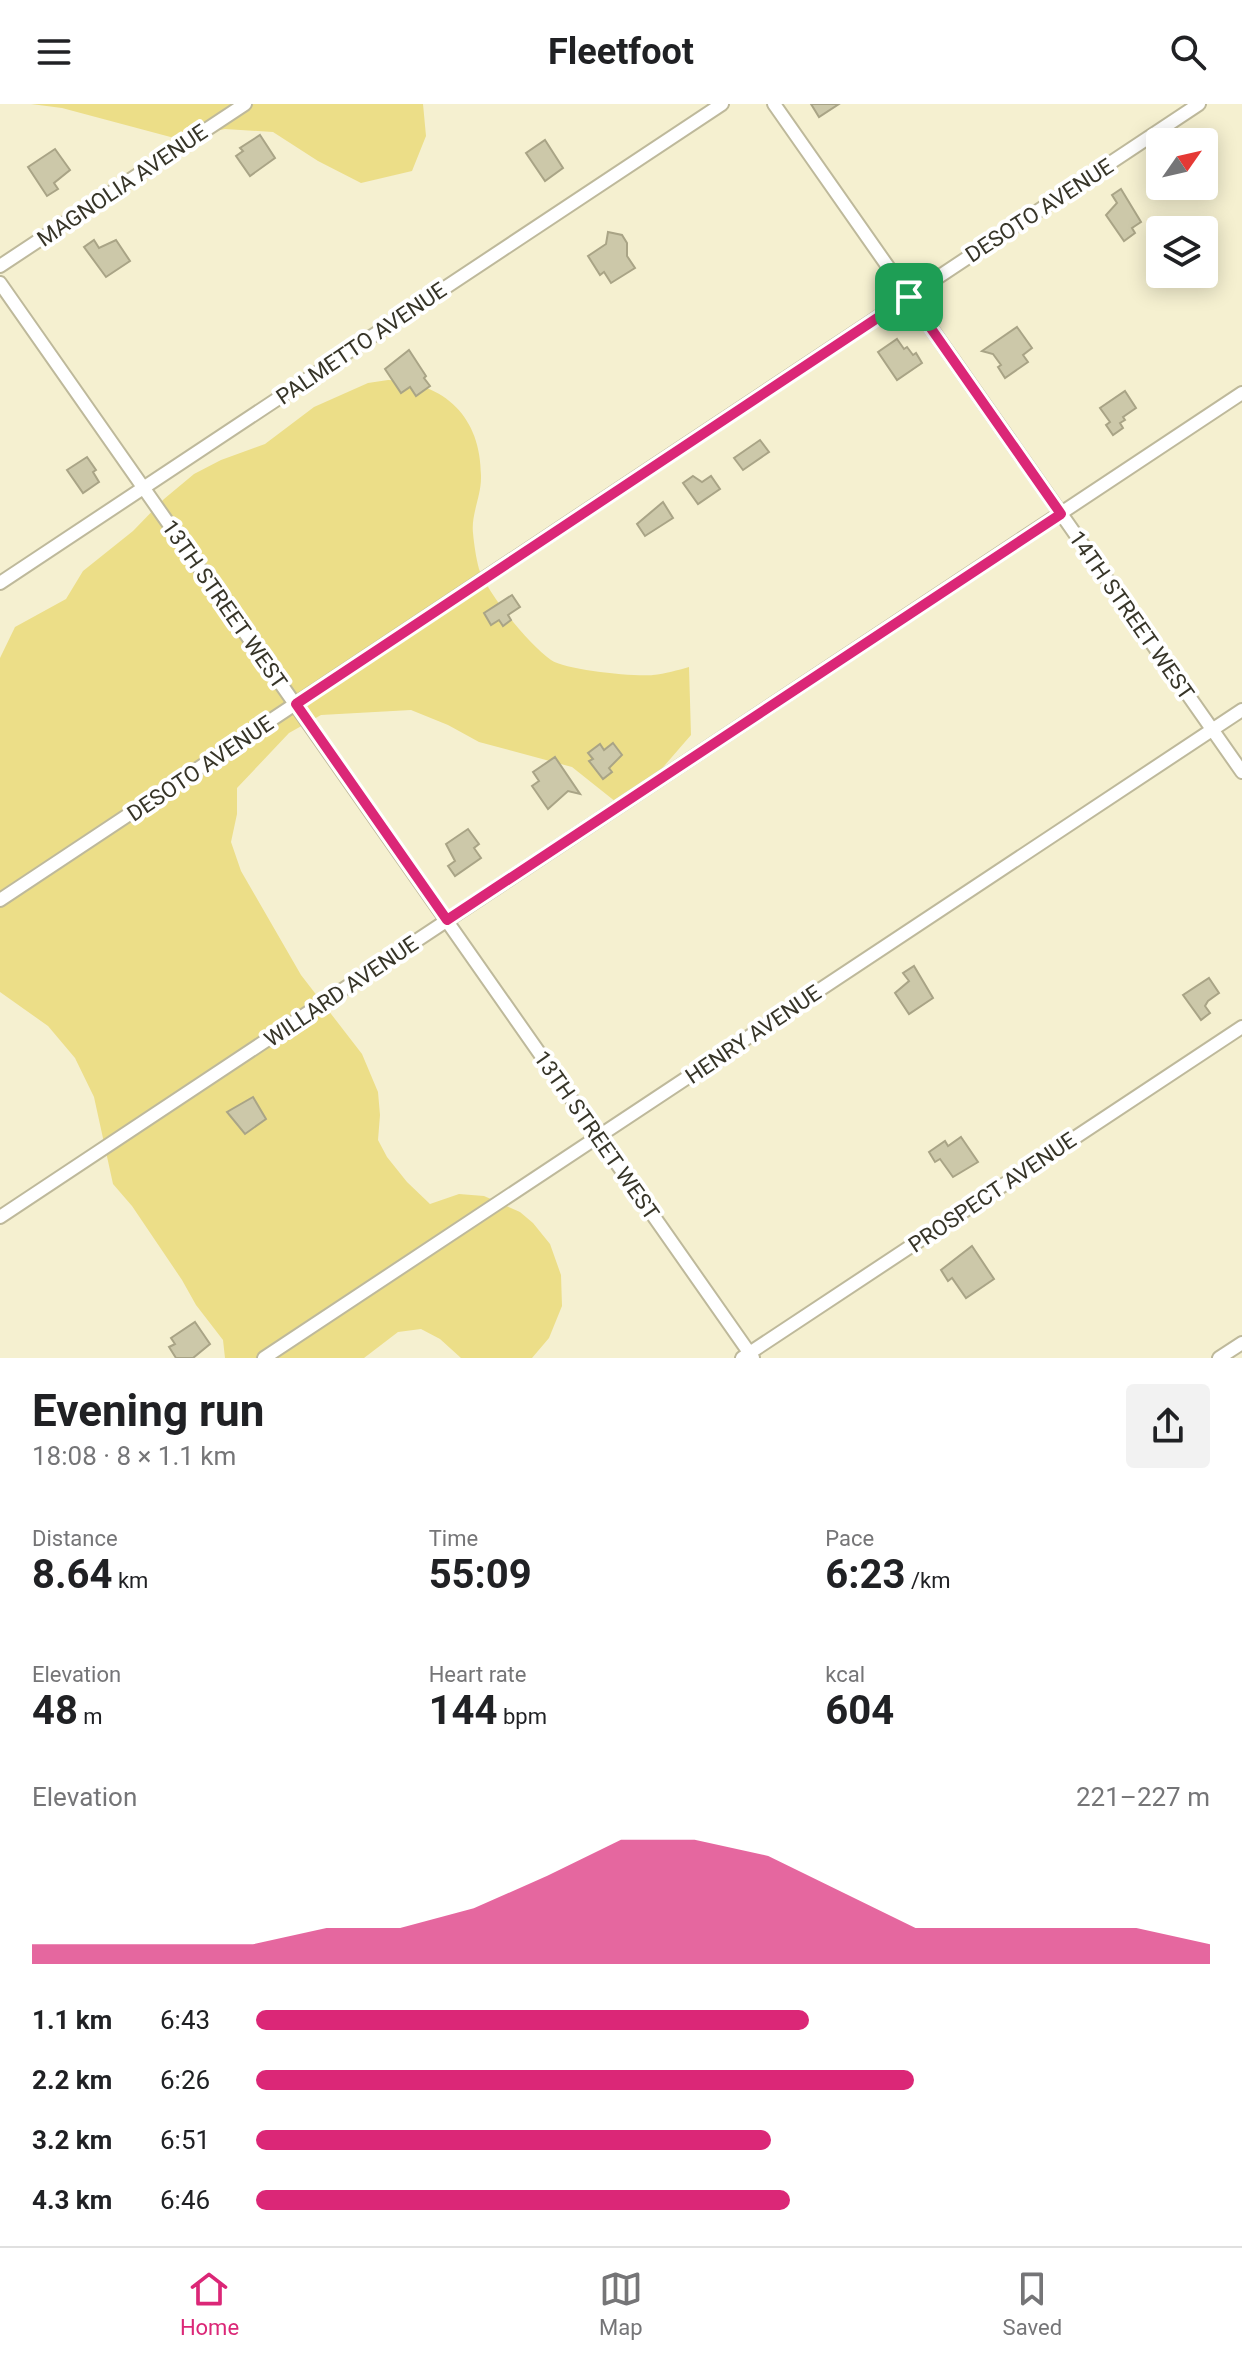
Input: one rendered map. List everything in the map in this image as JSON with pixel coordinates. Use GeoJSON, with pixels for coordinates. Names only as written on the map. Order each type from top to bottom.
{"type":"FeatureCollection","features":[{"type":"Feature","properties":{"kind":"street","name":"MAGNOLIA AVENUE"},"geometry":{"type":"LineString","coordinates":[[0,266],[245,104]]}},
{"type":"Feature","properties":{"kind":"street","name":"PALMETTO AVENUE"},"geometry":{"type":"LineString","coordinates":[[0,583],[722,104]]}},
{"type":"Feature","properties":{"kind":"street","name":"14TH STREET WEST"},"geometry":{"type":"LineString","coordinates":[[774,104],[1242,772]]}},
{"type":"Feature","properties":{"kind":"street","name":"DESOTO AVENUE"},"geometry":{"type":"LineString","coordinates":[[0,900],[1199,104]]}},
{"type":"Feature","properties":{"kind":"street","name":"13TH STREET WEST"},"geometry":{"type":"LineString","coordinates":[[0,283],[598,1136],[748,1356]]}},
{"type":"Feature","properties":{"kind":"street","name":"WILLARD AVENUE"},"geometry":{"type":"LineString","coordinates":[[0,1217],[1242,393]]}},
{"type":"Feature","properties":{"kind":"street","name":"HENRY AVENUE"},"geometry":{"type":"LineString","coordinates":[[264,1358],[1242,710]]}},
{"type":"Feature","properties":{"kind":"street","name":"PROSPECT AVENUE"},"geometry":{"type":"LineString","coordinates":[[748,1356],[1242,1027]]}},
{"type":"Feature","properties":{"kind":"street"},"geometry":{"type":"LineString","coordinates":[[1219,1358],[1242,1343]]}},
{"type":"Feature","properties":{"kind":"shaded area"},"geometry":{"type":"Polygon","coordinates":[[[31,104],[423,104],[426,136],[412,171],[361,183],[318,161],[273,132],[225,129],[178,139],[62,108],[31,104]]]}},
{"type":"Feature","properties":{"kind":"shaded area"},"geometry":{"type":"Polygon","coordinates":[[[388,380],[427,388],[457,408],[467,421],[480,457],[481,485],[473,526],[479,569],[491,592],[521,631],[551,660],[571,667],[644,675],[689,667],[691,735],[626,810],[572,767],[479,742],[411,710],[321,715],[289,733],[237,788],[237,814],[231,842],[241,871],[301,975],[362,1054],[378,1092],[378,1140],[387,1157],[430,1204],[459,1194],[484,1196],[520,1212],[533,1223],[550,1244],[561,1275],[562,1306],[549,1338],[532,1358],[461,1358],[440,1339],[421,1329],[398,1332],[364,1358],[225,1358],[223,1340],[196,1305],[132,1206],[113,1184],[94,1097],[75,1058],[48,1026],[0,992],[0,658],[15,627],[66,599],[83,571],[133,531],[194,474],[265,444],[314,407],[368,383],[388,380]]]}},
{"type":"Feature","properties":{"kind":"building"},"geometry":{"type":"Polygon","coordinates":[[[811,104],[839,104],[819,117],[811,104]]]}},
{"type":"Feature","properties":{"kind":"building"},"geometry":{"type":"Polygon","coordinates":[[[260,135],[275,158],[250,176],[236,156],[243,151],[240,148],[260,135]]]}},
{"type":"Feature","properties":{"kind":"building"},"geometry":{"type":"Polygon","coordinates":[[[545,140],[563,168],[545,181],[526,153],[545,140]]]}},
{"type":"Feature","properties":{"kind":"building"},"geometry":{"type":"Polygon","coordinates":[[[55,149],[70,170],[54,183],[58,189],[47,196],[28,167],[55,149]]]}},
{"type":"Feature","properties":{"kind":"building"},"geometry":{"type":"Polygon","coordinates":[[[1121,189],[1141,222],[1132,228],[1135,233],[1124,241],[1106,215],[1117,203],[1112,195],[1121,189]]]}},
{"type":"Feature","properties":{"kind":"building"},"geometry":{"type":"Polygon","coordinates":[[[608,232],[622,235],[627,243],[627,256],[635,268],[611,283],[604,272],[600,275],[588,256],[606,244],[608,232]]]}},
{"type":"Feature","properties":{"kind":"building"},"geometry":{"type":"Polygon","coordinates":[[[94,240],[99,248],[116,240],[130,261],[106,277],[84,247],[94,240]]]}},
{"type":"Feature","properties":{"kind":"building"},"geometry":{"type":"Polygon","coordinates":[[[1017,327],[1032,348],[1023,355],[1028,362],[1005,378],[993,354],[982,351],[1017,327]]]}},
{"type":"Feature","properties":{"kind":"building"},"geometry":{"type":"Polygon","coordinates":[[[897,339],[904,349],[907,347],[913,355],[916,353],[922,363],[897,380],[878,352],[897,339]]]}},
{"type":"Feature","properties":{"kind":"building"},"geometry":{"type":"Polygon","coordinates":[[[409,350],[430,386],[416,396],[410,387],[401,393],[385,369],[409,350]]]}},
{"type":"Feature","properties":{"kind":"building"},"geometry":{"type":"Polygon","coordinates":[[[1125,391],[1136,408],[1123,417],[1125,420],[1120,423],[1123,428],[1113,435],[1106,425],[1110,422],[1100,408],[1125,391]]]}},
{"type":"Feature","properties":{"kind":"building"},"geometry":{"type":"Polygon","coordinates":[[[760,440],[769,452],[743,470],[734,458],[760,440]]]}},
{"type":"Feature","properties":{"kind":"building"},"geometry":{"type":"Polygon","coordinates":[[[87,457],[96,470],[93,472],[99,482],[83,493],[67,470],[87,457]]]}},
{"type":"Feature","properties":{"kind":"building"},"geometry":{"type":"Polygon","coordinates":[[[693,476],[702,482],[711,476],[720,489],[698,504],[683,483],[693,476]]]}},
{"type":"Feature","properties":{"kind":"building"},"geometry":{"type":"Polygon","coordinates":[[[663,502],[673,518],[645,536],[637,524],[663,502]]]}},
{"type":"Feature","properties":{"kind":"building"},"geometry":{"type":"Polygon","coordinates":[[[512,595],[520,607],[508,615],[511,620],[503,626],[499,620],[491,625],[484,613],[512,595]]]}},
{"type":"Feature","properties":{"kind":"building"},"geometry":{"type":"Polygon","coordinates":[[[613,743],[622,755],[609,768],[612,772],[603,779],[589,761],[593,759],[588,753],[600,744],[604,750],[613,743]]]}},
{"type":"Feature","properties":{"kind":"building"},"geometry":{"type":"Polygon","coordinates":[[[555,757],[580,794],[568,791],[548,809],[532,786],[539,781],[533,772],[555,757]]]}},
{"type":"Feature","properties":{"kind":"building"},"geometry":{"type":"Polygon","coordinates":[[[468,829],[479,844],[474,848],[481,858],[455,876],[448,866],[455,861],[446,844],[468,829]]]}},
{"type":"Feature","properties":{"kind":"building"},"geometry":{"type":"Polygon","coordinates":[[[914,966],[933,998],[909,1014],[895,993],[909,981],[903,973],[914,966]]]}},
{"type":"Feature","properties":{"kind":"building"},"geometry":{"type":"Polygon","coordinates":[[[1209,978],[1219,993],[1208,1001],[1205,1006],[1210,1013],[1201,1020],[1183,995],[1209,978]]]}},
{"type":"Feature","properties":{"kind":"building"},"geometry":{"type":"Polygon","coordinates":[[[253,1097],[266,1119],[245,1134],[227,1112],[253,1097]]]}},
{"type":"Feature","properties":{"kind":"building"},"geometry":{"type":"Polygon","coordinates":[[[961,1137],[978,1162],[953,1177],[940,1159],[935,1162],[929,1152],[945,1141],[948,1146],[961,1137]]]}},
{"type":"Feature","properties":{"kind":"building"},"geometry":{"type":"Polygon","coordinates":[[[972,1246],[994,1279],[966,1298],[952,1278],[948,1281],[941,1270],[972,1246]]]}},
{"type":"Feature","properties":{"kind":"building"},"geometry":{"type":"Polygon","coordinates":[[[195,1322],[210,1344],[193,1358],[176,1358],[169,1347],[175,1344],[171,1338],[195,1322]]]}},
{"type":"Feature","properties":{"kind":"route"},"geometry":{"type":"LineString","coordinates":[[909,297],[1061,514],[447,920],[296,704],[909,297]]}}]}
